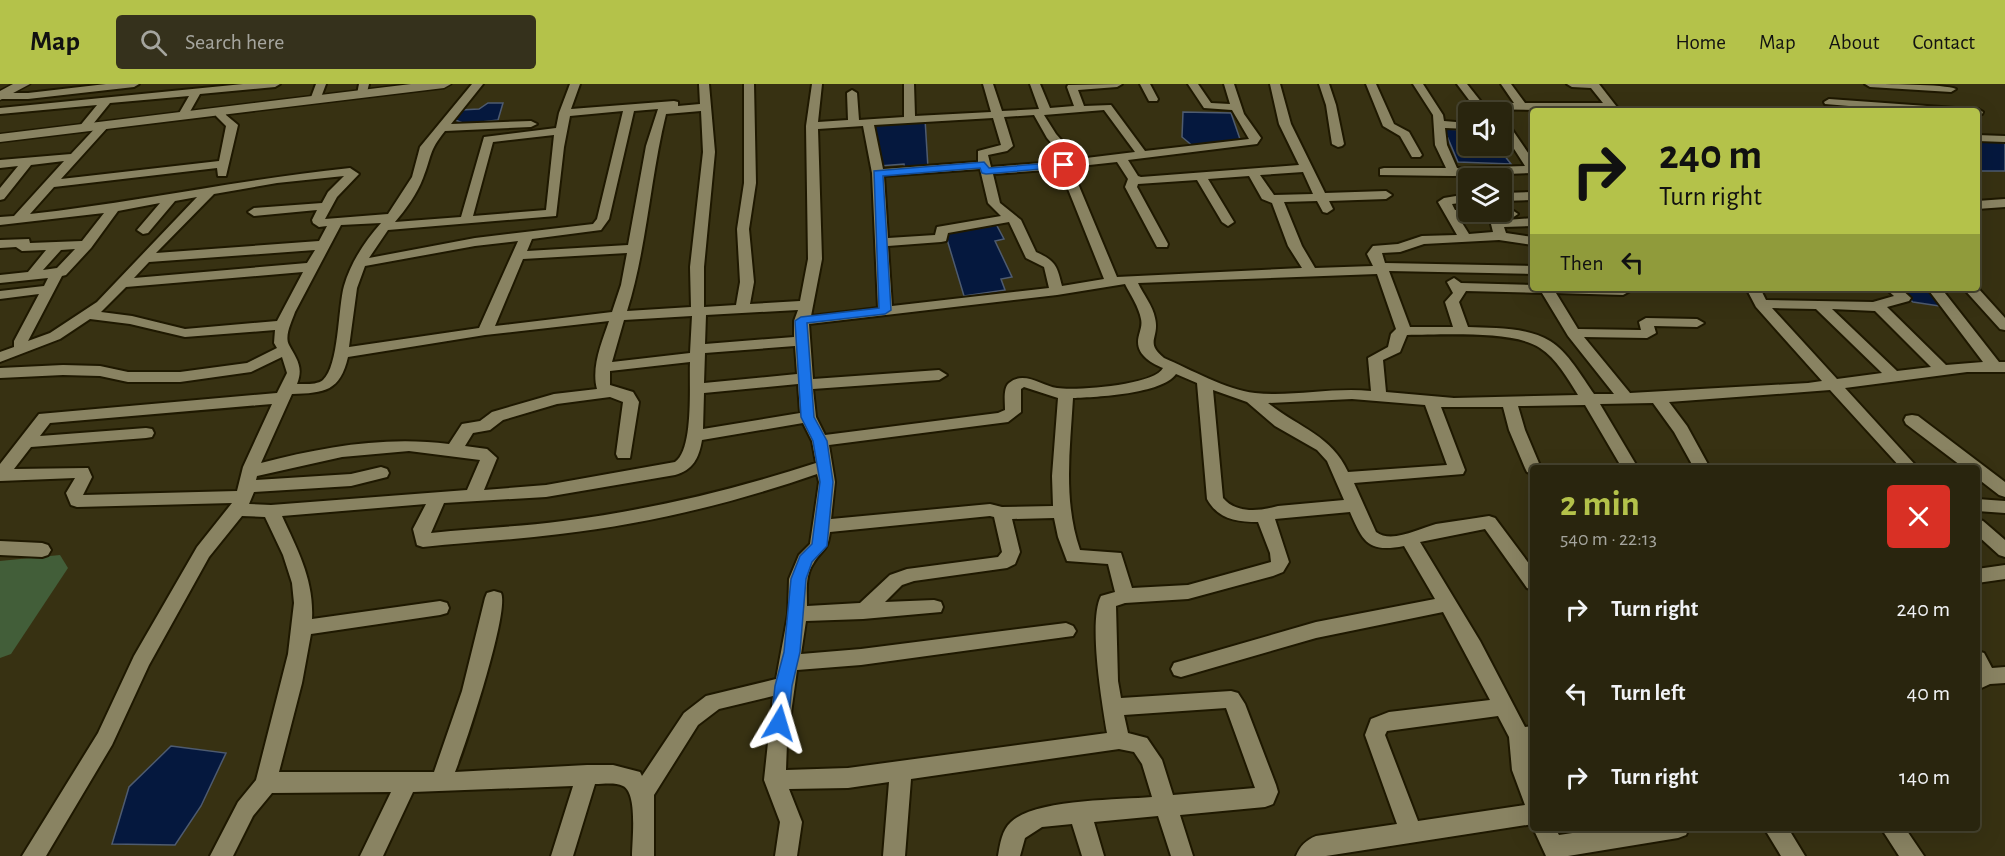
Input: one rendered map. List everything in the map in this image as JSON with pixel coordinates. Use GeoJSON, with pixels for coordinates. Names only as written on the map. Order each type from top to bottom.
{"type":"FeatureCollection","features":[{"type":"Feature","properties":{"kind":"street"},"geometry":{"type":"LineString","coordinates":[[0,87],[12,84]]}},
{"type":"Feature","properties":{"kind":"street"},"geometry":{"type":"LineString","coordinates":[[0,96],[23,84]]}},
{"type":"Feature","properties":{"kind":"street"},"geometry":{"type":"LineString","coordinates":[[0,96],[28,96],[78,87],[133,84]]}},
{"type":"Feature","properties":{"kind":"street"},"geometry":{"type":"LineString","coordinates":[[0,111],[275,84]]}},
{"type":"Feature","properties":{"kind":"street"},"geometry":{"type":"LineString","coordinates":[[315,100],[321,84]]}},
{"type":"Feature","properties":{"kind":"street"},"geometry":{"type":"LineString","coordinates":[[0,138],[315,100],[363,89],[444,84]]}},
{"type":"Feature","properties":{"kind":"street"},"geometry":{"type":"LineString","coordinates":[[0,475],[45,418],[284,394],[325,386],[332,381],[342,353],[351,285],[369,244],[408,196],[418,177],[426,147],[478,84]]}},
{"type":"Feature","properties":{"kind":"street"},"geometry":{"type":"LineString","coordinates":[[0,220],[114,208],[312,175],[350,172],[353,174],[332,195],[325,206],[318,220],[319,223],[466,220],[552,213],[560,131],[574,84]]}},
{"type":"Feature","properties":{"kind":"street"},"geometry":{"type":"LineString","coordinates":[[271,511],[438,497],[546,491],[675,469],[686,464],[691,458],[695,436],[699,312],[697,267],[709,152],[704,84]]}},
{"type":"Feature","properties":{"kind":"street"},"geometry":{"type":"LineString","coordinates":[[742,310],[747,282],[743,229],[750,183],[749,84]]}},
{"type":"Feature","properties":{"kind":"street"},"geometry":{"type":"LineString","coordinates":[[786,856],[791,822],[775,780],[784,686],[797,614],[798,579],[805,560],[819,546],[826,482],[820,441],[808,417],[802,341],[803,313],[815,259],[812,126],[817,84]]}},
{"type":"Feature","properties":{"kind":"street"},"geometry":{"type":"LineString","coordinates":[[909,84],[910,120]]}},
{"type":"Feature","properties":{"kind":"street"},"geometry":{"type":"LineString","coordinates":[[988,84],[1007,146],[1003,149],[982,153],[994,203],[1019,226],[1031,255],[1046,261],[1050,266],[1057,291]]}},
{"type":"Feature","properties":{"kind":"street"},"geometry":{"type":"LineString","coordinates":[[1035,84],[1051,136],[1070,164],[1112,282]]}},
{"type":"Feature","properties":{"kind":"street"},"geometry":{"type":"LineString","coordinates":[[1080,108],[1071,87],[1117,84]]}},
{"type":"Feature","properties":{"kind":"street"},"geometry":{"type":"LineString","coordinates":[[1145,84],[1153,99]]}},
{"type":"Feature","properties":{"kind":"street"},"geometry":{"type":"LineString","coordinates":[[1193,84],[1208,106],[1236,107]]}},
{"type":"Feature","properties":{"kind":"street"},"geometry":{"type":"LineString","coordinates":[[878,173],[1070,164],[1253,142],[1255,138],[1236,107],[1229,84]]}},
{"type":"Feature","properties":{"kind":"street"},"geometry":{"type":"LineString","coordinates":[[1275,84],[1286,124],[1327,210]]}},
{"type":"Feature","properties":{"kind":"street"},"geometry":{"type":"LineString","coordinates":[[1324,84],[1331,105],[1338,144]]}},
{"type":"Feature","properties":{"kind":"street"},"geometry":{"type":"LineString","coordinates":[[1371,84],[1389,126],[1405,134],[1416,155]]}},
{"type":"Feature","properties":{"kind":"street"},"geometry":{"type":"LineString","coordinates":[[1418,84],[1438,115],[1441,145],[1453,172]]}},
{"type":"Feature","properties":{"kind":"street"},"geometry":{"type":"LineString","coordinates":[[1462,84],[1476,102]]}},
{"type":"Feature","properties":{"kind":"street"},"geometry":{"type":"LineString","coordinates":[[1506,84],[1522,106]]}},
{"type":"Feature","properties":{"kind":"street"},"geometry":{"type":"LineString","coordinates":[[1572,84],[1594,84],[1613,108]]}},
{"type":"Feature","properties":{"kind":"street"},"geometry":{"type":"LineString","coordinates":[[1862,84],[1884,108]]}},
{"type":"Feature","properties":{"kind":"street"},"geometry":{"type":"LineString","coordinates":[[1870,84],[1951,89]]}},
{"type":"Feature","properties":{"kind":"street"},"geometry":{"type":"LineString","coordinates":[[1907,86],[1930,108]]}},
{"type":"Feature","properties":{"kind":"street"},"geometry":{"type":"LineString","coordinates":[[183,115],[196,93]]}},
{"type":"Feature","properties":{"kind":"street"},"geometry":{"type":"LineString","coordinates":[[852,93],[854,124]]}},
{"type":"Feature","properties":{"kind":"street"},"geometry":{"type":"LineString","coordinates":[[86,127],[106,101]]}},
{"type":"Feature","properties":{"kind":"street"},"geometry":{"type":"LineString","coordinates":[[1829,102],[1884,108]]}},
{"type":"Feature","properties":{"kind":"street"},"geometry":{"type":"LineString","coordinates":[[564,113],[705,104]]}},
{"type":"Feature","properties":{"kind":"street"},"geometry":{"type":"LineString","coordinates":[[610,392],[603,387],[604,367],[628,285],[652,146],[661,111],[705,104]]}},
{"type":"Feature","properties":{"kind":"street"},"geometry":{"type":"LineString","coordinates":[[812,126],[1107,107],[1143,156]]}},
{"type":"Feature","properties":{"kind":"street"},"geometry":{"type":"LineString","coordinates":[[1512,107],[1613,108]]}},
{"type":"Feature","properties":{"kind":"street"},"geometry":{"type":"LineString","coordinates":[[361,262],[475,242],[597,227],[603,219],[629,108]]}},
{"type":"Feature","properties":{"kind":"street"},"geometry":{"type":"LineString","coordinates":[[0,357],[55,336],[88,315],[124,283],[146,258],[216,190],[232,125],[221,116],[221,111]]}},
{"type":"Feature","properties":{"kind":"street"},"geometry":{"type":"LineString","coordinates":[[868,123],[878,173],[885,310]]}},
{"type":"Feature","properties":{"kind":"street"},"geometry":{"type":"LineString","coordinates":[[442,128],[531,124]]}},
{"type":"Feature","properties":{"kind":"street"},"geometry":{"type":"LineString","coordinates":[[1440,124],[1458,125]]}},
{"type":"Feature","properties":{"kind":"street"},"geometry":{"type":"LineString","coordinates":[[19,218],[104,125]]}},
{"type":"Feature","properties":{"kind":"street"},"geometry":{"type":"LineString","coordinates":[[466,220],[488,139],[560,131]]}},
{"type":"Feature","properties":{"kind":"street"},"geometry":{"type":"LineString","coordinates":[[1980,138],[2005,139]]}},
{"type":"Feature","properties":{"kind":"street"},"geometry":{"type":"LineString","coordinates":[[1512,140],[1530,165]]}},
{"type":"Feature","properties":{"kind":"street"},"geometry":{"type":"LineString","coordinates":[[0,164],[74,157]]}},
{"type":"Feature","properties":{"kind":"street"},"geometry":{"type":"LineString","coordinates":[[1120,159],[1134,179],[1150,181],[1308,168]]}},
{"type":"Feature","properties":{"kind":"street"},"geometry":{"type":"LineString","coordinates":[[0,196],[27,162]]}},
{"type":"Feature","properties":{"kind":"street"},"geometry":{"type":"LineString","coordinates":[[50,183],[223,164]]}},
{"type":"Feature","properties":{"kind":"street"},"geometry":{"type":"LineString","coordinates":[[1384,172],[1530,169]]}},
{"type":"Feature","properties":{"kind":"street"},"geometry":{"type":"LineString","coordinates":[[1253,172],[1266,196],[1277,199],[1386,195]]}},
{"type":"Feature","properties":{"kind":"street"},"geometry":{"type":"LineString","coordinates":[[1201,177],[1228,222]]}},
{"type":"Feature","properties":{"kind":"street"},"geometry":{"type":"LineString","coordinates":[[1134,179],[1131,187],[1162,244]]}},
{"type":"Feature","properties":{"kind":"street"},"geometry":{"type":"LineString","coordinates":[[1512,197],[1530,196]]}},
{"type":"Feature","properties":{"kind":"street"},"geometry":{"type":"LineString","coordinates":[[143,230],[170,199]]}},
{"type":"Feature","properties":{"kind":"street"},"geometry":{"type":"LineString","coordinates":[[1277,199],[1286,227],[1311,272]]}},
{"type":"Feature","properties":{"kind":"street"},"geometry":{"type":"LineString","coordinates":[[1458,200],[1444,202],[1466,238]]}},
{"type":"Feature","properties":{"kind":"street"},"geometry":{"type":"LineString","coordinates":[[1980,204],[2005,203]]}},
{"type":"Feature","properties":{"kind":"street"},"geometry":{"type":"LineString","coordinates":[[254,212],[325,206]]}},
{"type":"Feature","properties":{"kind":"street"},"geometry":{"type":"LineString","coordinates":[[0,279],[57,273],[65,269],[114,208]]}},
{"type":"Feature","properties":{"kind":"street"},"geometry":{"type":"LineString","coordinates":[[1450,214],[1530,214]]}},
{"type":"Feature","properties":{"kind":"street"},"geometry":{"type":"LineString","coordinates":[[880,243],[941,238],[942,230],[1011,218]]}},
{"type":"Feature","properties":{"kind":"street"},"geometry":{"type":"LineString","coordinates":[[1499,236],[1497,224],[1530,222]]}},
{"type":"Feature","properties":{"kind":"street"},"geometry":{"type":"LineString","coordinates":[[33,856],[105,739],[146,652],[203,552],[245,491],[294,374],[286,349],[281,343],[283,325],[335,224]]}},
{"type":"Feature","properties":{"kind":"street"},"geometry":{"type":"LineString","coordinates":[[485,331],[527,236]]}},
{"type":"Feature","properties":{"kind":"street"},"geometry":{"type":"LineString","coordinates":[[1404,331],[1374,254],[1378,249],[1400,248],[1422,240],[1499,236],[1530,241]]}},
{"type":"Feature","properties":{"kind":"street"},"geometry":{"type":"LineString","coordinates":[[0,244],[24,242],[22,247],[86,245]]}},
{"type":"Feature","properties":{"kind":"street"},"geometry":{"type":"LineString","coordinates":[[146,258],[324,245]]}},
{"type":"Feature","properties":{"kind":"street"},"geometry":{"type":"LineString","coordinates":[[32,275],[57,246]]}},
{"type":"Feature","properties":{"kind":"street"},"geometry":{"type":"LineString","coordinates":[[519,255],[556,255],[633,249]]}},
{"type":"Feature","properties":{"kind":"street"},"geometry":{"type":"LineString","coordinates":[[124,283],[311,267]]}},
{"type":"Feature","properties":{"kind":"street"},"geometry":{"type":"LineString","coordinates":[[1446,268],[1460,293],[1452,302],[1462,331]]}},
{"type":"Feature","properties":{"kind":"street"},"geometry":{"type":"LineString","coordinates":[[342,353],[485,331],[618,316],[742,310],[803,313],[885,310],[1057,291],[1129,279],[1381,269],[1530,270]]}},
{"type":"Feature","properties":{"kind":"street"},"geometry":{"type":"LineString","coordinates":[[21,350],[21,341],[57,273]]}},
{"type":"Feature","properties":{"kind":"street"},"geometry":{"type":"LineString","coordinates":[[1129,279],[1148,316],[1149,325],[1145,344],[1149,353],[1159,361],[1252,398],[1284,399],[1352,394],[1431,401],[1509,402],[1657,398],[1833,386],[1943,371],[2000,367]]}},
{"type":"Feature","properties":{"kind":"street"},"geometry":{"type":"LineString","coordinates":[[1457,287],[1530,289]]}},
{"type":"Feature","properties":{"kind":"street"},"geometry":{"type":"LineString","coordinates":[[0,295],[49,289]]}},
{"type":"Feature","properties":{"kind":"street"},"geometry":{"type":"LineString","coordinates":[[1547,291],[1573,333],[1625,398]]}},
{"type":"Feature","properties":{"kind":"street"},"geometry":{"type":"LineString","coordinates":[[1754,291],[1761,304],[1833,386],[1907,465]]}},
{"type":"Feature","properties":{"kind":"street"},"geometry":{"type":"LineString","coordinates":[[1761,304],[1874,306],[1904,298],[1896,291]]}},
{"type":"Feature","properties":{"kind":"street"},"geometry":{"type":"LineString","coordinates":[[1937,291],[2000,367]]}},
{"type":"Feature","properties":{"kind":"street"},"geometry":{"type":"LineString","coordinates":[[1973,291],[2005,326]]}},
{"type":"Feature","properties":{"kind":"street"},"geometry":{"type":"LineString","coordinates":[[1820,305],[1895,378]]}},
{"type":"Feature","properties":{"kind":"street"},"geometry":{"type":"LineString","coordinates":[[1874,306],[1884,311],[1943,371]]}},
{"type":"Feature","properties":{"kind":"street"},"geometry":{"type":"LineString","coordinates":[[88,315],[122,318],[185,333],[283,325]]}},
{"type":"Feature","properties":{"kind":"street"},"geometry":{"type":"LineString","coordinates":[[1573,333],[1647,334],[1649,333],[1646,322],[1697,323]]}},
{"type":"Feature","properties":{"kind":"street"},"geometry":{"type":"LineString","coordinates":[[1379,395],[1375,358],[1395,349],[1398,334],[1404,331],[1462,331],[1525,338],[1543,343],[1555,352],[1588,399],[1628,465]]}},
{"type":"Feature","properties":{"kind":"street"},"geometry":{"type":"LineString","coordinates":[[604,367],[802,341]]}},
{"type":"Feature","properties":{"kind":"street"},"geometry":{"type":"LineString","coordinates":[[0,373],[72,370],[100,371],[128,377],[180,377],[250,367],[286,349]]}},
{"type":"Feature","properties":{"kind":"street"},"geometry":{"type":"LineString","coordinates":[[820,441],[1002,418],[1013,412],[1013,387],[1018,383],[1027,382],[1054,393],[1066,394],[1154,382],[1166,377],[1172,366]]}},
{"type":"Feature","properties":{"kind":"street"},"geometry":{"type":"LineString","coordinates":[[696,389],[939,375]]}},
{"type":"Feature","properties":{"kind":"street"},"geometry":{"type":"LineString","coordinates":[[1204,380],[1215,499],[1225,513],[1269,515],[1278,512],[1356,505]]}},
{"type":"Feature","properties":{"kind":"street"},"geometry":{"type":"LineString","coordinates":[[453,450],[468,428],[484,426],[498,416],[531,408],[554,399],[610,392],[628,396],[631,402],[624,454]]}},
{"type":"Feature","properties":{"kind":"street"},"geometry":{"type":"LineString","coordinates":[[1066,394],[1062,512],[1065,537],[1073,556],[1115,558],[1125,596]]}},
{"type":"Feature","properties":{"kind":"street"},"geometry":{"type":"LineString","coordinates":[[1252,398],[1281,422],[1323,446],[1334,458],[1345,478],[1369,536],[1373,540],[1382,543],[1409,539],[1435,531],[1490,522],[1530,580]]}},
{"type":"Feature","properties":{"kind":"street"},"geometry":{"type":"LineString","coordinates":[[1657,398],[1677,424],[1700,465]]}},
{"type":"Feature","properties":{"kind":"street"},"geometry":{"type":"LineString","coordinates":[[1345,478],[1457,470],[1431,401]]}},
{"type":"Feature","properties":{"kind":"street"},"geometry":{"type":"LineString","coordinates":[[1509,402],[1517,430],[1532,465]]}},
{"type":"Feature","properties":{"kind":"street"},"geometry":{"type":"LineString","coordinates":[[695,436],[808,417]]}},
{"type":"Feature","properties":{"kind":"street"},"geometry":{"type":"LineString","coordinates":[[1912,420],[1971,465]]}},
{"type":"Feature","properties":{"kind":"street"},"geometry":{"type":"LineString","coordinates":[[26,442],[146,433]]}},
{"type":"Feature","properties":{"kind":"street"},"geometry":{"type":"LineString","coordinates":[[245,491],[322,454],[400,446],[481,453],[489,458],[473,496]]}},
{"type":"Feature","properties":{"kind":"street"},"geometry":{"type":"LineString","coordinates":[[438,497],[422,529],[423,540],[524,532],[644,514],[776,483],[824,466]]}},
{"type":"Feature","properties":{"kind":"street"},"geometry":{"type":"LineString","coordinates":[[0,475],[82,472],[84,477],[74,493],[77,501],[205,496],[351,480],[381,473]]}},
{"type":"Feature","properties":{"kind":"street"},"geometry":{"type":"LineString","coordinates":[[1980,472],[2005,491]]}},
{"type":"Feature","properties":{"kind":"street"},"geometry":{"type":"LineString","coordinates":[[221,856],[245,811],[265,785],[303,628],[304,602],[301,582],[271,511],[245,491]]}},
{"type":"Feature","properties":{"kind":"street"},"geometry":{"type":"LineString","coordinates":[[1980,505],[2005,507]]}},
{"type":"Feature","properties":{"kind":"street"},"geometry":{"type":"LineString","coordinates":[[822,526],[990,510],[1002,513],[1062,512]]}},
{"type":"Feature","properties":{"kind":"street"},"geometry":{"type":"LineString","coordinates":[[864,612],[896,580],[913,574],[1001,563],[1009,559],[1011,552],[1002,513]]}},
{"type":"Feature","properties":{"kind":"street"},"geometry":{"type":"LineString","coordinates":[[1119,740],[1106,658],[1108,602],[1125,596],[1188,592],[1277,567],[1280,562],[1279,553],[1268,528],[1266,520],[1269,515]]}},
{"type":"Feature","properties":{"kind":"street"},"geometry":{"type":"LineString","coordinates":[[1980,528],[2005,550]]}},
{"type":"Feature","properties":{"kind":"street"},"geometry":{"type":"LineString","coordinates":[[1409,539],[1473,647],[1504,707],[1526,736],[1524,778],[1530,793]]}},
{"type":"Feature","properties":{"kind":"street"},"geometry":{"type":"LineString","coordinates":[[0,548],[42,550]]}},
{"type":"Feature","properties":{"kind":"street"},"geometry":{"type":"LineString","coordinates":[[1980,576],[2005,572]]}},
{"type":"Feature","properties":{"kind":"street"},"geometry":{"type":"LineString","coordinates":[[441,782],[456,745],[483,654],[494,598]]}},
{"type":"Feature","properties":{"kind":"street"},"geometry":{"type":"LineString","coordinates":[[1181,669],[1316,630],[1448,604]]}},
{"type":"Feature","properties":{"kind":"street"},"geometry":{"type":"LineString","coordinates":[[797,614],[934,607]]}},
{"type":"Feature","properties":{"kind":"street"},"geometry":{"type":"LineString","coordinates":[[303,628],[440,608]]}},
{"type":"Feature","properties":{"kind":"street"},"geometry":{"type":"LineString","coordinates":[[789,663],[861,657],[1066,631]]}},
{"type":"Feature","properties":{"kind":"street"},"geometry":{"type":"LineString","coordinates":[[643,856],[643,793],[691,719],[713,702],[744,693],[784,686]]}},
{"type":"Feature","properties":{"kind":"street"},"geometry":{"type":"LineString","coordinates":[[1009,856],[1011,839],[1020,826],[1041,817],[1265,797],[1267,792],[1265,785],[1235,704],[1231,699],[1114,707]]}},
{"type":"Feature","properties":{"kind":"street"},"geometry":{"type":"LineString","coordinates":[[1411,832],[1374,735],[1378,725],[1389,721],[1504,707]]}},
{"type":"Feature","properties":{"kind":"street"},"geometry":{"type":"LineString","coordinates":[[775,780],[849,778],[1119,740],[1140,744],[1151,760],[1182,856]]}},
{"type":"Feature","properties":{"kind":"street"},"geometry":{"type":"LineString","coordinates":[[894,856],[901,771]]}},
{"type":"Feature","properties":{"kind":"street"},"geometry":{"type":"LineString","coordinates":[[562,856],[587,774]]}},
{"type":"Feature","properties":{"kind":"street"},"geometry":{"type":"LineString","coordinates":[[265,785],[278,782],[406,783],[613,774],[632,779],[643,793]]}},
{"type":"Feature","properties":{"kind":"street"},"geometry":{"type":"LineString","coordinates":[[371,856],[406,783]]}},
{"type":"Feature","properties":{"kind":"street"},"geometry":{"type":"LineString","coordinates":[[1080,814],[1094,856]]}},
{"type":"Feature","properties":{"kind":"street"},"geometry":{"type":"LineString","coordinates":[[1307,856],[1316,847],[1530,814]]}},
{"type":"Feature","properties":{"kind":"street"},"geometry":{"type":"LineString","coordinates":[[1552,843],[1653,831]]}},
{"type":"Feature","properties":{"kind":"street"},"geometry":{"type":"LineString","coordinates":[[1777,831],[1794,856]]}},
{"type":"Feature","properties":{"kind":"street"},"geometry":{"type":"LineString","coordinates":[[1894,831],[1913,856]]}},
{"type":"Feature","properties":{"kind":"green space"},"geometry":{"type":"Polygon","coordinates":[[[60,555],[68,568],[11,654],[0,658],[0,561],[60,555]]]}},
{"type":"Feature","properties":{"kind":"water"},"geometry":{"type":"Polygon","coordinates":[[[488,103],[503,103],[498,120],[465,124],[453,119],[460,110],[479,109],[488,103]]]}},
{"type":"Feature","properties":{"kind":"water"},"geometry":{"type":"Polygon","coordinates":[[[1183,112],[1231,113],[1241,142],[1194,147],[1182,137],[1183,112]]]}},
{"type":"Feature","properties":{"kind":"water"},"geometry":{"type":"Polygon","coordinates":[[[925,119],[928,168],[905,169],[904,164],[879,166],[873,123],[925,119]]]}},
{"type":"Feature","properties":{"kind":"water"},"geometry":{"type":"Polygon","coordinates":[[[1444,129],[1458,130],[1458,156],[1505,156],[1511,164],[1458,162],[1444,129]]]}},
{"type":"Feature","properties":{"kind":"water"},"geometry":{"type":"Polygon","coordinates":[[[1980,135],[2005,138],[2005,171],[1980,171],[1980,135]]]}},
{"type":"Feature","properties":{"kind":"water"},"geometry":{"type":"Polygon","coordinates":[[[996,224],[1004,239],[995,241],[1012,277],[1001,279],[1005,290],[964,296],[946,236],[950,233],[996,224]]]}},
{"type":"Feature","properties":{"kind":"water"},"geometry":{"type":"Polygon","coordinates":[[[1899,291],[1933,291],[1946,307],[1913,302],[1899,291]]]}},
{"type":"Feature","properties":{"kind":"water"},"geometry":{"type":"Polygon","coordinates":[[[171,746],[226,753],[201,806],[175,845],[112,844],[129,787],[171,746]]]}},
{"type":"Feature","properties":{"kind":"route"},"geometry":{"type":"LineString","coordinates":[[779,723],[792,652],[797,614],[798,579],[805,560],[819,546],[826,482],[820,441],[808,417],[801,321],[885,310],[878,173],[984,165],[986,171],[1064,165]]}}]}
